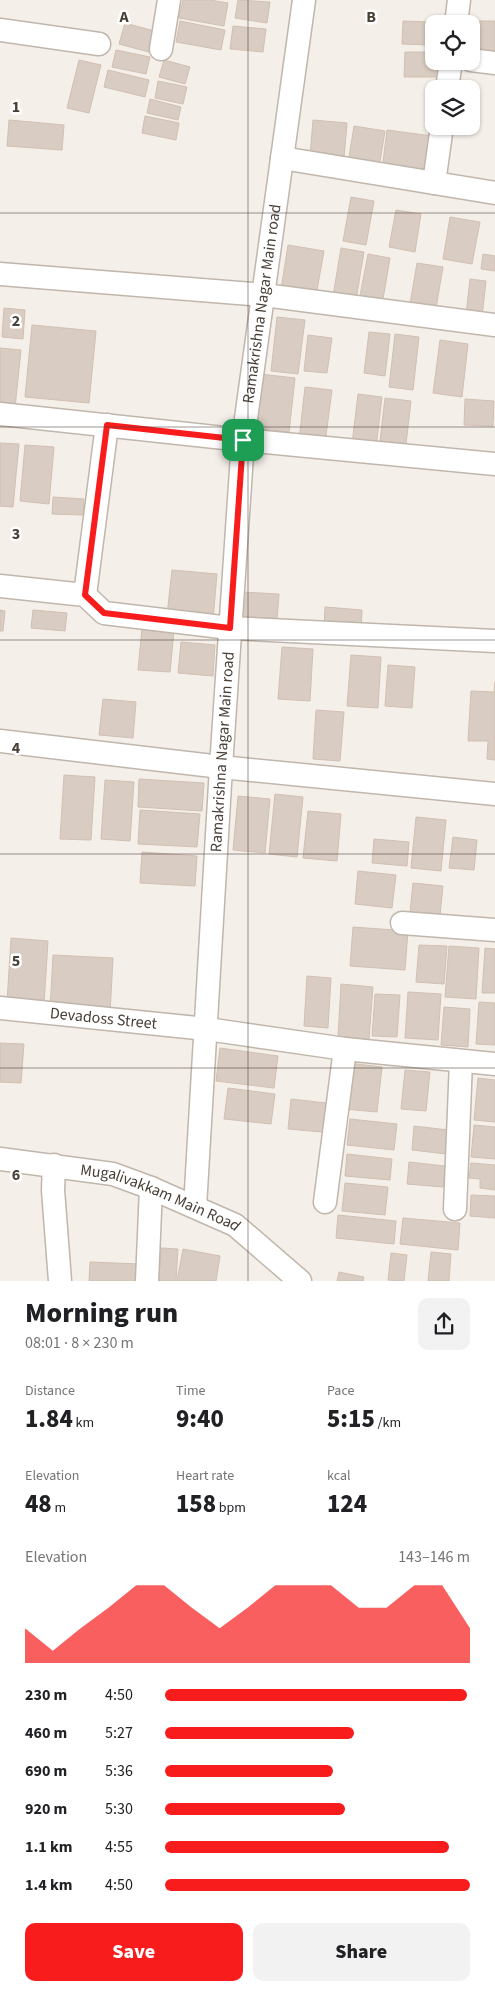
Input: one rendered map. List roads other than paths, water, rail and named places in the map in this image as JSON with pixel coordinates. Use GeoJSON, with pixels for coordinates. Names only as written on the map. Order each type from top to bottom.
{"type":"FeatureCollection","features":[{"type":"Feature","properties":{"kind":"street"},"geometry":{"type":"LineString","coordinates":[[160,50],[169,0]]}},
{"type":"Feature","properties":{"kind":"street","name":"Ramakrishna Nagar Main road"},"geometry":{"type":"LineString","coordinates":[[195,1207],[243,440],[304,0]]}},
{"type":"Feature","properties":{"kind":"street"},"geometry":{"type":"LineString","coordinates":[[457,15],[458,0]]}},
{"type":"Feature","properties":{"kind":"street"},"geometry":{"type":"LineString","coordinates":[[0,30],[99,44]]}},
{"type":"Feature","properties":{"kind":"street"},"geometry":{"type":"LineString","coordinates":[[480,61],[495,63]]}},
{"type":"Feature","properties":{"kind":"street"},"geometry":{"type":"LineString","coordinates":[[434,183],[441,135]]}},
{"type":"Feature","properties":{"kind":"street"},"geometry":{"type":"LineString","coordinates":[[282,158],[495,194]]}},
{"type":"Feature","properties":{"kind":"street"},"geometry":{"type":"LineString","coordinates":[[0,274],[264,295],[495,325]]}},
{"type":"Feature","properties":{"kind":"street"},"geometry":{"type":"LineString","coordinates":[[0,414],[495,464]]}},
{"type":"Feature","properties":{"kind":"street"},"geometry":{"type":"LineString","coordinates":[[85,595],[107,425]]}},
{"type":"Feature","properties":{"kind":"street"},"geometry":{"type":"LineString","coordinates":[[0,586],[85,595],[104,613],[230,628],[495,641]]}},
{"type":"Feature","properties":{"kind":"street"},"geometry":{"type":"LineString","coordinates":[[0,742],[221,768],[495,794]]}},
{"type":"Feature","properties":{"kind":"street"},"geometry":{"type":"LineString","coordinates":[[402,923],[495,930]]}},
{"type":"Feature","properties":{"kind":"street","name":"Devadoss Street"},"geometry":{"type":"LineString","coordinates":[[0,1008],[206,1029],[345,1048],[495,1064]]}},
{"type":"Feature","properties":{"kind":"street"},"geometry":{"type":"LineString","coordinates":[[325,1202],[345,1048]]}},
{"type":"Feature","properties":{"kind":"street"},"geometry":{"type":"LineString","coordinates":[[455,1209],[461,1061]]}},
{"type":"Feature","properties":{"kind":"street","name":"Mugalivakkam Main Road"},"geometry":{"type":"LineString","coordinates":[[0,1159],[113,1174],[151,1188],[235,1225],[300,1281]]}},
{"type":"Feature","properties":{"kind":"street"},"geometry":{"type":"LineString","coordinates":[[54,1166],[52,1190],[60,1281]]}},
{"type":"Feature","properties":{"kind":"street"},"geometry":{"type":"LineString","coordinates":[[147,1281],[151,1188]]}}]}
